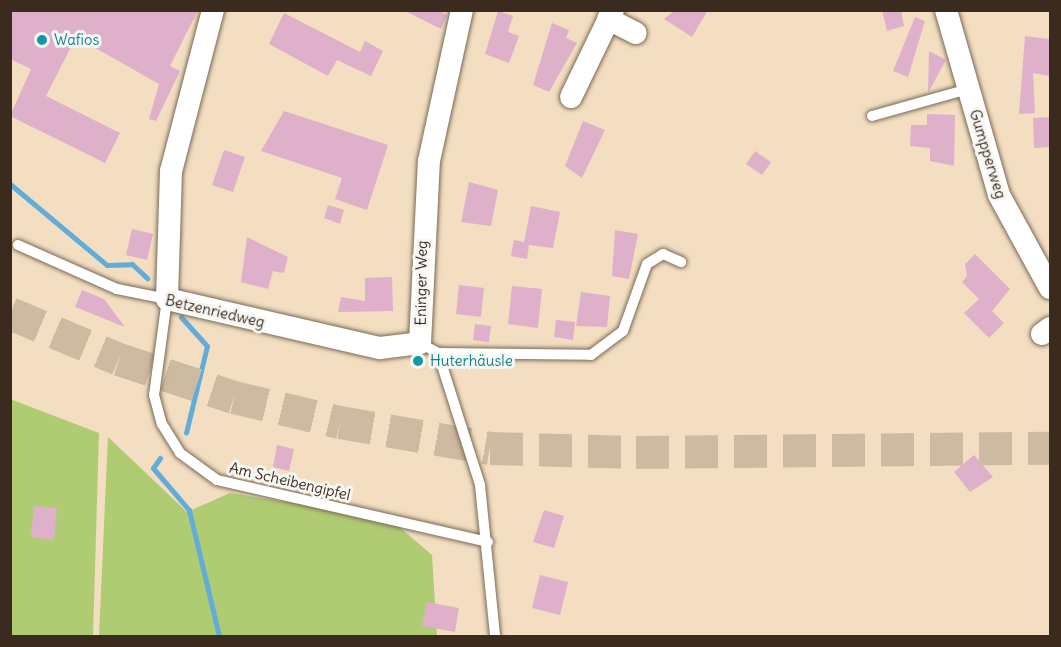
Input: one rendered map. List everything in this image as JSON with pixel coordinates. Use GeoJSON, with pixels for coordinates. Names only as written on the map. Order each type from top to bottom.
{"type":"FeatureCollection","features":[{"type":"Feature","properties":{"kind":"street"},"geometry":{"type":"LineString","coordinates":[[167,299],[171,171],[213,10]]}},
{"type":"Feature","properties":{"kind":"street","name":"Eninger Weg"},"geometry":{"type":"LineString","coordinates":[[429,348],[429,161],[462,10]]}},
{"type":"Feature","properties":{"kind":"street","name":"Gumpperweg"},"geometry":{"type":"LineString","coordinates":[[945,10],[999,195],[1050,288]]}},
{"type":"Feature","properties":{"kind":"street"},"geometry":{"type":"LineString","coordinates":[[571,98],[610,15],[636,33]]}},
{"type":"Feature","properties":{"kind":"street","name":"Betzenriedweg"},"geometry":{"type":"LineString","coordinates":[[167,299],[380,348],[429,348]]}},
{"type":"Feature","properties":{"kind":"lane"},"geometry":{"type":"LineString","coordinates":[[872,116],[968,88]]}},
{"type":"Feature","properties":{"kind":"lane","name":"Betzenriedweg"},"geometry":{"type":"LineString","coordinates":[[18,245],[117,289],[167,299]]}},
{"type":"Feature","properties":{"kind":"lane"},"geometry":{"type":"LineString","coordinates":[[495,636],[488,542],[472,452],[429,348],[591,355],[623,331],[647,264],[663,254],[681,262]]}},
{"type":"Feature","properties":{"kind":"lane","name":"Am Scheibengipfel"},"geometry":{"type":"LineString","coordinates":[[167,299],[154,395],[168,434],[200,468],[217,480],[488,542]]}},
{"type":"Feature","properties":{"kind":"green space"},"geometry":{"type":"Polygon","coordinates":[[[10,399],[99,433],[93,636],[11,636],[10,399]]]}},
{"type":"Feature","properties":{"kind":"green space"},"geometry":{"type":"Polygon","coordinates":[[[108,437],[187,512],[230,493],[390,519],[432,555],[437,636],[99,636],[108,437]]]}},
{"type":"Feature","properties":{"kind":"building"},"geometry":{"type":"Polygon","coordinates":[[[10,10],[198,10],[170,66],[180,71],[156,121],[149,119],[159,84],[76,37],[46,96],[120,133],[105,163],[10,116],[31,69],[10,59],[10,10]]]}},
{"type":"Feature","properties":{"kind":"building"},"geometry":{"type":"Polygon","coordinates":[[[403,10],[438,10],[447,15],[441,29],[403,10]]]}},
{"type":"Feature","properties":{"kind":"building"},"geometry":{"type":"Polygon","coordinates":[[[675,10],[708,10],[692,37],[664,19],[675,10]]]}},
{"type":"Feature","properties":{"kind":"building"},"geometry":{"type":"Polygon","coordinates":[[[882,10],[901,10],[904,26],[887,31],[882,10]]]}},
{"type":"Feature","properties":{"kind":"building"},"geometry":{"type":"Polygon","coordinates":[[[498,11],[513,16],[508,32],[519,36],[509,63],[485,54],[498,11]]]}},
{"type":"Feature","properties":{"kind":"building"},"geometry":{"type":"Polygon","coordinates":[[[284,13],[360,52],[365,41],[383,51],[371,76],[337,60],[328,76],[269,44],[284,13]]]}},
{"type":"Feature","properties":{"kind":"building"},"geometry":{"type":"Polygon","coordinates":[[[915,17],[925,21],[908,77],[893,71],[915,17]]]}},
{"type":"Feature","properties":{"kind":"building"},"geometry":{"type":"Polygon","coordinates":[[[552,23],[569,30],[566,38],[577,43],[549,92],[533,85],[552,23]]]}},
{"type":"Feature","properties":{"kind":"building"},"geometry":{"type":"Polygon","coordinates":[[[1025,36],[1050,39],[1050,66],[1049,76],[1033,73],[1035,113],[1019,114],[1025,36]]]}},
{"type":"Feature","properties":{"kind":"building"},"geometry":{"type":"Polygon","coordinates":[[[929,51],[946,60],[928,93],[929,51]]]}},
{"type":"Feature","properties":{"kind":"building"},"geometry":{"type":"Polygon","coordinates":[[[284,111],[388,145],[367,210],[335,199],[342,178],[261,151],[284,111]]]}},
{"type":"Feature","properties":{"kind":"building"},"geometry":{"type":"Polygon","coordinates":[[[927,114],[955,115],[954,166],[930,161],[930,148],[910,146],[911,125],[927,125],[927,114]]]}},
{"type":"Feature","properties":{"kind":"building"},"geometry":{"type":"Polygon","coordinates":[[[1050,117],[1050,147],[1034,148],[1033,118],[1050,117]]]}},
{"type":"Feature","properties":{"kind":"building"},"geometry":{"type":"Polygon","coordinates":[[[583,121],[605,130],[582,178],[565,166],[583,121]]]}},
{"type":"Feature","properties":{"kind":"building"},"geometry":{"type":"Polygon","coordinates":[[[224,150],[245,157],[233,192],[212,185],[224,150]]]}},
{"type":"Feature","properties":{"kind":"building"},"geometry":{"type":"Polygon","coordinates":[[[755,151],[771,162],[762,175],[746,164],[755,151]]]}},
{"type":"Feature","properties":{"kind":"building"},"geometry":{"type":"Polygon","coordinates":[[[469,182],[498,190],[491,226],[461,222],[469,182]]]}},
{"type":"Feature","properties":{"kind":"building"},"geometry":{"type":"Polygon","coordinates":[[[328,205],[344,210],[340,224],[324,218],[328,205]]]}},
{"type":"Feature","properties":{"kind":"building"},"geometry":{"type":"Polygon","coordinates":[[[531,206],[560,212],[553,248],[529,245],[527,259],[511,256],[514,240],[524,242],[531,206]]]}},
{"type":"Feature","properties":{"kind":"building"},"geometry":{"type":"Polygon","coordinates":[[[132,229],[153,234],[147,260],[126,255],[132,229]]]}},
{"type":"Feature","properties":{"kind":"building"},"geometry":{"type":"Polygon","coordinates":[[[615,230],[638,234],[629,279],[612,276],[615,230]]]}},
{"type":"Feature","properties":{"kind":"building"},"geometry":{"type":"Polygon","coordinates":[[[247,237],[288,257],[284,273],[273,271],[268,289],[241,282],[247,237]]]}},
{"type":"Feature","properties":{"kind":"building"},"geometry":{"type":"Polygon","coordinates":[[[975,254],[1010,289],[992,311],[1004,323],[989,338],[964,313],[979,299],[962,282],[967,276],[965,264],[975,254]]]}},
{"type":"Feature","properties":{"kind":"building"},"geometry":{"type":"Polygon","coordinates":[[[392,277],[393,311],[338,312],[341,297],[365,301],[365,278],[392,277]]]}},
{"type":"Feature","properties":{"kind":"building"},"geometry":{"type":"Polygon","coordinates":[[[459,285],[484,288],[481,317],[456,314],[459,285]]]}},
{"type":"Feature","properties":{"kind":"building"},"geometry":{"type":"Polygon","coordinates":[[[512,286],[542,289],[538,328],[508,324],[512,286]]]}},
{"type":"Feature","properties":{"kind":"building"},"geometry":{"type":"Polygon","coordinates":[[[82,290],[104,299],[125,327],[75,307],[82,290]]]}},
{"type":"Feature","properties":{"kind":"building"},"geometry":{"type":"Polygon","coordinates":[[[581,292],[610,296],[607,327],[576,326],[581,292]]]}},
{"type":"Feature","properties":{"kind":"building"},"geometry":{"type":"Polygon","coordinates":[[[556,320],[575,322],[573,340],[554,337],[556,320]]]}},
{"type":"Feature","properties":{"kind":"building"},"geometry":{"type":"Polygon","coordinates":[[[475,324],[491,326],[489,342],[473,340],[475,324]]]}},
{"type":"Feature","properties":{"kind":"building"},"geometry":{"type":"Polygon","coordinates":[[[277,445],[294,449],[289,471],[273,467],[277,445]]]}},
{"type":"Feature","properties":{"kind":"building"},"geometry":{"type":"Polygon","coordinates":[[[974,455],[993,477],[970,492],[954,472],[974,455]]]}},
{"type":"Feature","properties":{"kind":"building"},"geometry":{"type":"Polygon","coordinates":[[[34,506],[57,508],[54,540],[31,537],[34,506]]]}},
{"type":"Feature","properties":{"kind":"building"},"geometry":{"type":"Polygon","coordinates":[[[544,510],[564,516],[554,548],[533,542],[544,510]]]}},
{"type":"Feature","properties":{"kind":"building"},"geometry":{"type":"Polygon","coordinates":[[[540,575],[568,582],[560,615],[532,608],[540,575]]]}},
{"type":"Feature","properties":{"kind":"building"},"geometry":{"type":"Polygon","coordinates":[[[427,602],[459,608],[455,632],[422,626],[427,602]]]}},
{"type":"Feature","properties":{"kind":"waterway"},"geometry":{"type":"LineString","coordinates":[[10,184],[107,265],[132,264],[147,278]]}},
{"type":"Feature","properties":{"kind":"waterway"},"geometry":{"type":"LineString","coordinates":[[181,317],[207,346],[186,433]]}},
{"type":"Feature","properties":{"kind":"waterway"},"geometry":{"type":"LineString","coordinates":[[160,458],[153,468],[189,510],[219,636]]}},
{"type":"Feature","properties":{"kind":"tunnel"},"geometry":{"type":"LineString","coordinates":[[10,313],[119,359],[234,397],[340,422],[490,448],[636,452],[1050,448]]}},
{"type":"Feature","properties":{"kind":"place","name":"Wafios"},"geometry":{"type":"Point","coordinates":[42,40]}},
{"type":"Feature","properties":{"kind":"place","name":"Huterhäusle"},"geometry":{"type":"Point","coordinates":[418,361]}}]}
